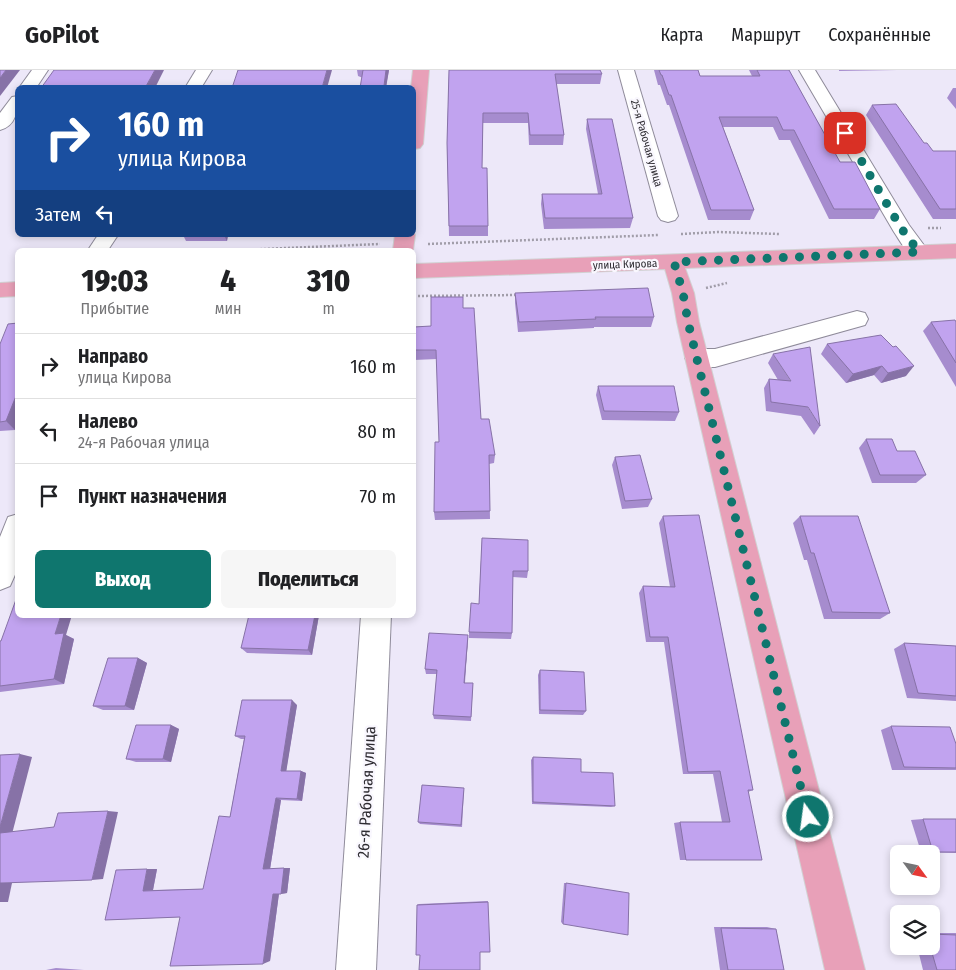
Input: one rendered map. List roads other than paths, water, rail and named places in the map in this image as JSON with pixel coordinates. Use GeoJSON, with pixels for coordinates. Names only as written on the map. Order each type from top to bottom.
{"type":"FeatureCollection","features":[{"type":"Feature","properties":{"kind":"main road"},"geometry":{"type":"LineString","coordinates":[[416,123],[421,70]]}},
{"type":"Feature","properties":{"kind":"main road"},"geometry":{"type":"LineString","coordinates":[[673,248],[697,358],[845,970]]}},
{"type":"Feature","properties":{"kind":"main road","name":"улица Кирова"},"geometry":{"type":"LineString","coordinates":[[416,271],[673,248],[956,251]]}},
{"type":"Feature","properties":{"kind":"main road"},"geometry":{"type":"LineString","coordinates":[[0,290],[15,289]]}},
{"type":"Feature","properties":{"kind":"street"},"geometry":{"type":"LineString","coordinates":[[29,85],[40,70]]}},
{"type":"Feature","properties":{"kind":"street"},"geometry":{"type":"LineString","coordinates":[[195,85],[204,70]]}},
{"type":"Feature","properties":{"kind":"street","name":"25-я Рабочая улица"},"geometry":{"type":"LineString","coordinates":[[626,70],[668,216]]}},
{"type":"Feature","properties":{"kind":"street"},"geometry":{"type":"LineString","coordinates":[[807,70],[901,228],[919,252]]}},
{"type":"Feature","properties":{"kind":"street"},"geometry":{"type":"LineString","coordinates":[[0,125],[15,105]]}},
{"type":"Feature","properties":{"kind":"street"},"geometry":{"type":"LineString","coordinates":[[99,248],[107,237]]}},
{"type":"Feature","properties":{"kind":"street"},"geometry":{"type":"LineString","coordinates":[[697,358],[715,358],[857,319]]}},
{"type":"Feature","properties":{"kind":"street"},"geometry":{"type":"LineString","coordinates":[[0,577],[15,534]]}},
{"type":"Feature","properties":{"kind":"street","name":"26-я Рабочая улица"},"geometry":{"type":"LineString","coordinates":[[356,970],[376,618]]}}]}
